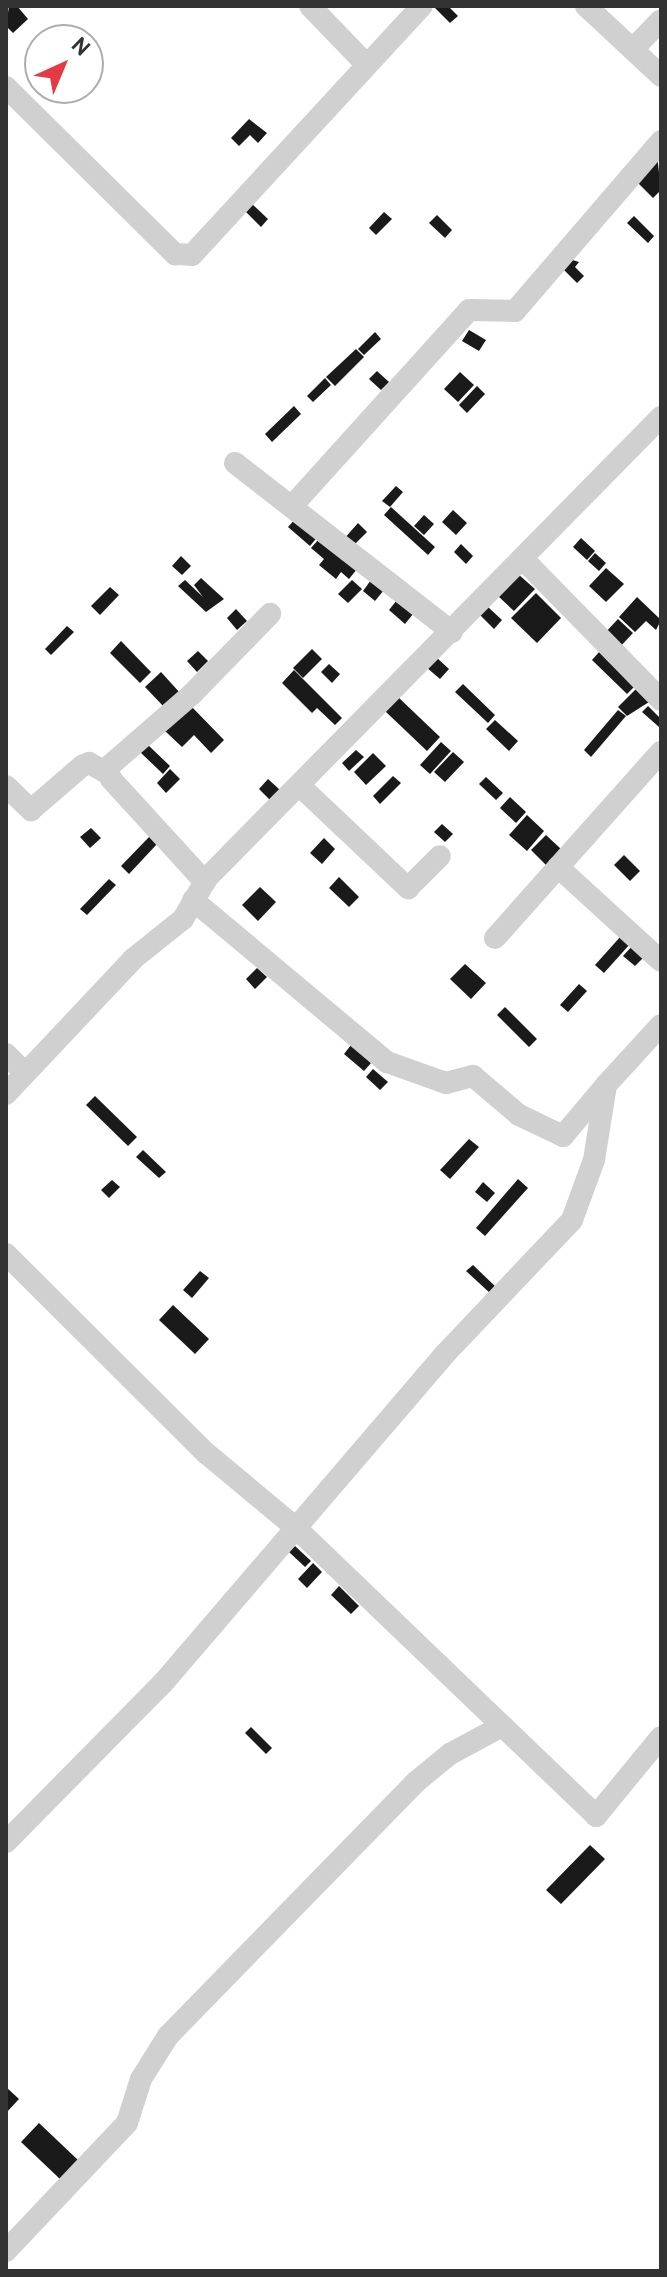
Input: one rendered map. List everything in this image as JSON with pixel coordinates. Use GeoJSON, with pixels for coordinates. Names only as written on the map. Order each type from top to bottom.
{"type":"FeatureCollection","features":[{"type":"Feature","properties":{"kind":"street"},"geometry":{"type":"LineString","coordinates":[[310,6],[366,64]]}},
{"type":"Feature","properties":{"kind":"street"},"geometry":{"type":"LineString","coordinates":[[6,87],[175,254],[192,255],[422,6]]}},
{"type":"Feature","properties":{"kind":"street"},"geometry":{"type":"LineString","coordinates":[[586,6],[661,76]]}},
{"type":"Feature","properties":{"kind":"street"},"geometry":{"type":"LineString","coordinates":[[633,49],[661,20]]}},
{"type":"Feature","properties":{"kind":"street"},"geometry":{"type":"LineString","coordinates":[[292,506],[469,310],[515,311],[661,141]]}},
{"type":"Feature","properties":{"kind":"street"},"geometry":{"type":"LineString","coordinates":[[6,1094],[143,950],[183,919],[199,891],[658,425]]}},
{"type":"Feature","properties":{"kind":"street"},"geometry":{"type":"LineString","coordinates":[[235,463],[452,632]]}},
{"type":"Feature","properties":{"kind":"street"},"geometry":{"type":"LineString","coordinates":[[523,559],[661,700]]}},
{"type":"Feature","properties":{"kind":"street"},"geometry":{"type":"LineString","coordinates":[[270,614],[192,694],[107,768],[199,891],[387,1062],[446,1083],[473,1076],[519,1115],[563,1136],[661,1025]]}},
{"type":"Feature","properties":{"kind":"street"},"geometry":{"type":"LineString","coordinates":[[495,938],[661,752]]}},
{"type":"Feature","properties":{"kind":"street"},"geometry":{"type":"LineString","coordinates":[[6,786],[31,810],[82,766],[89,763],[109,774]]}},
{"type":"Feature","properties":{"kind":"street"},"geometry":{"type":"LineString","coordinates":[[300,786],[408,888],[440,856]]}},
{"type":"Feature","properties":{"kind":"street"},"geometry":{"type":"LineString","coordinates":[[558,867],[661,961]]}},
{"type":"Feature","properties":{"kind":"street"},"geometry":{"type":"LineString","coordinates":[[6,1054],[25,1073]]}},
{"type":"Feature","properties":{"kind":"street"},"geometry":{"type":"LineString","coordinates":[[6,1842],[163,1683],[444,1355],[572,1220],[594,1160],[606,1085]]}},
{"type":"Feature","properties":{"kind":"street"},"geometry":{"type":"LineString","coordinates":[[6,1254],[206,1453],[296,1528],[596,1816],[661,1737]]}},
{"type":"Feature","properties":{"kind":"street"},"geometry":{"type":"LineString","coordinates":[[6,2251],[127,2123],[141,2079],[168,2036],[417,1781],[450,1754],[502,1726]]}},
{"type":"Feature","properties":{"kind":"building"},"geometry":{"type":"Polygon","coordinates":[[[9,6],[17,6],[28,19],[13,33],[6,26],[9,6]]]}},
{"type":"Feature","properties":{"kind":"building"},"geometry":{"type":"Polygon","coordinates":[[[433,6],[448,6],[458,16],[450,23],[433,6]]]}},
{"type":"Feature","properties":{"kind":"building"},"geometry":{"type":"Polygon","coordinates":[[[249,119],[267,133],[258,143],[250,135],[239,146],[231,138],[249,119]]]}},
{"type":"Feature","properties":{"kind":"building"},"geometry":{"type":"Polygon","coordinates":[[[657,155],[661,190],[653,198],[634,179],[657,155]]]}},
{"type":"Feature","properties":{"kind":"building"},"geometry":{"type":"Polygon","coordinates":[[[250,202],[268,219],[261,227],[243,209],[250,202]]]}},
{"type":"Feature","properties":{"kind":"building"},"geometry":{"type":"Polygon","coordinates":[[[384,212],[392,219],[376,235],[369,228],[384,212]]]}},
{"type":"Feature","properties":{"kind":"building"},"geometry":{"type":"Polygon","coordinates":[[[437,215],[452,230],[445,238],[429,223],[437,215]]]}},
{"type":"Feature","properties":{"kind":"building"},"geometry":{"type":"Polygon","coordinates":[[[634,216],[654,236],[648,243],[627,223],[634,216]]]}},
{"type":"Feature","properties":{"kind":"building"},"geometry":{"type":"Polygon","coordinates":[[[566,258],[579,262],[575,267],[584,276],[577,283],[559,265],[566,258]]]}},
{"type":"Feature","properties":{"kind":"building"},"geometry":{"type":"Polygon","coordinates":[[[469,330],[486,340],[479,351],[462,341],[469,330]]]}},
{"type":"Feature","properties":{"kind":"building"},"geometry":{"type":"Polygon","coordinates":[[[375,332],[381,339],[364,355],[358,349],[375,332]]]}},
{"type":"Feature","properties":{"kind":"building"},"geometry":{"type":"Polygon","coordinates":[[[356,349],[364,357],[335,386],[326,377],[356,349]]]}},
{"type":"Feature","properties":{"kind":"building"},"geometry":{"type":"Polygon","coordinates":[[[377,371],[389,382],[381,390],[369,379],[377,371]]]}},
{"type":"Feature","properties":{"kind":"building"},"geometry":{"type":"Polygon","coordinates":[[[460,372],[474,385],[458,402],[444,389],[460,372]]]}},
{"type":"Feature","properties":{"kind":"building"},"geometry":{"type":"Polygon","coordinates":[[[325,378],[331,385],[313,402],[307,396],[325,378]]]}},
{"type":"Feature","properties":{"kind":"building"},"geometry":{"type":"Polygon","coordinates":[[[477,386],[485,394],[467,413],[459,405],[477,386]]]}},
{"type":"Feature","properties":{"kind":"building"},"geometry":{"type":"Polygon","coordinates":[[[294,406],[301,414],[272,442],[265,434],[294,406]]]}},
{"type":"Feature","properties":{"kind":"building"},"geometry":{"type":"Polygon","coordinates":[[[396,486],[403,492],[390,507],[382,501],[396,486]]]}},
{"type":"Feature","properties":{"kind":"building"},"geometry":{"type":"Polygon","coordinates":[[[391,507],[435,547],[428,555],[384,515],[391,507]]]}},
{"type":"Feature","properties":{"kind":"building"},"geometry":{"type":"Polygon","coordinates":[[[453,510],[467,523],[456,535],[442,522],[453,510]]]}},
{"type":"Feature","properties":{"kind":"building"},"geometry":{"type":"Polygon","coordinates":[[[424,515],[434,524],[424,535],[414,526],[424,515]]]}},
{"type":"Feature","properties":{"kind":"building"},"geometry":{"type":"Polygon","coordinates":[[[297,517],[319,535],[310,546],[288,527],[297,517]]]}},
{"type":"Feature","properties":{"kind":"building"},"geometry":{"type":"Polygon","coordinates":[[[358,523],[367,532],[351,548],[343,540],[358,523]]]}},
{"type":"Feature","properties":{"kind":"building"},"geometry":{"type":"Polygon","coordinates":[[[581,538],[595,551],[587,560],[573,547],[581,538]]]}},
{"type":"Feature","properties":{"kind":"building"},"geometry":{"type":"Polygon","coordinates":[[[319,539],[357,569],[349,579],[341,572],[336,579],[319,565],[324,559],[311,548],[319,539]]]}},
{"type":"Feature","properties":{"kind":"building"},"geometry":{"type":"Polygon","coordinates":[[[461,544],[473,556],[466,564],[454,552],[461,544]]]}},
{"type":"Feature","properties":{"kind":"building"},"geometry":{"type":"Polygon","coordinates":[[[595,553],[606,563],[599,571],[588,561],[595,553]]]}},
{"type":"Feature","properties":{"kind":"building"},"geometry":{"type":"Polygon","coordinates":[[[181,556],[191,566],[182,575],[172,566],[181,556]]]}},
{"type":"Feature","properties":{"kind":"building"},"geometry":{"type":"Polygon","coordinates":[[[606,568],[624,584],[606,602],[589,586],[606,568]]]}},
{"type":"Feature","properties":{"kind":"building"},"geometry":{"type":"Polygon","coordinates":[[[518,574],[535,589],[514,611],[498,596],[518,574]]]}},
{"type":"Feature","properties":{"kind":"building"},"geometry":{"type":"Polygon","coordinates":[[[201,578],[224,599],[206,612],[178,586],[185,580],[203,597],[194,585],[201,578]]]}},
{"type":"Feature","properties":{"kind":"building"},"geometry":{"type":"Polygon","coordinates":[[[352,580],[362,589],[348,603],[338,594],[352,580]]]}},
{"type":"Feature","properties":{"kind":"building"},"geometry":{"type":"Polygon","coordinates":[[[371,580],[384,590],[375,601],[363,591],[371,580]]]}},
{"type":"Feature","properties":{"kind":"building"},"geometry":{"type":"Polygon","coordinates":[[[110,587],[119,595],[100,615],[91,606],[110,587]]]}},
{"type":"Feature","properties":{"kind":"building"},"geometry":{"type":"Polygon","coordinates":[[[536,593],[561,618],[537,643],[511,618],[536,593]]]}},
{"type":"Feature","properties":{"kind":"building"},"geometry":{"type":"Polygon","coordinates":[[[637,597],[661,620],[656,630],[646,621],[635,632],[619,617],[637,597]]]}},
{"type":"Feature","properties":{"kind":"building"},"geometry":{"type":"Polygon","coordinates":[[[397,600],[413,614],[405,624],[389,610],[397,600]]]}},
{"type":"Feature","properties":{"kind":"building"},"geometry":{"type":"Polygon","coordinates":[[[488,607],[502,620],[494,629],[480,615],[488,607]]]}},
{"type":"Feature","properties":{"kind":"building"},"geometry":{"type":"Polygon","coordinates":[[[236,609],[247,621],[237,630],[227,618],[236,609]]]}},
{"type":"Feature","properties":{"kind":"building"},"geometry":{"type":"Polygon","coordinates":[[[618,619],[633,633],[618,649],[603,635],[618,619]]]}},
{"type":"Feature","properties":{"kind":"building"},"geometry":{"type":"Polygon","coordinates":[[[67,626],[74,632],[51,655],[45,649],[67,626]]]}},
{"type":"Feature","properties":{"kind":"building"},"geometry":{"type":"Polygon","coordinates":[[[121,641],[151,672],[140,683],[110,653],[121,641]]]}},
{"type":"Feature","properties":{"kind":"building"},"geometry":{"type":"Polygon","coordinates":[[[312,649],[322,659],[303,678],[293,668],[312,649]]]}},
{"type":"Feature","properties":{"kind":"building"},"geometry":{"type":"Polygon","coordinates":[[[198,651],[208,661],[197,672],[187,661],[198,651]]]}},
{"type":"Feature","properties":{"kind":"building"},"geometry":{"type":"Polygon","coordinates":[[[600,651],[636,685],[627,694],[592,660],[600,651]]]}},
{"type":"Feature","properties":{"kind":"building"},"geometry":{"type":"Polygon","coordinates":[[[436,657],[449,669],[440,679],[426,667],[436,657]]]}},
{"type":"Feature","properties":{"kind":"building"},"geometry":{"type":"Polygon","coordinates":[[[329,664],[340,674],[332,683],[321,672],[329,664]]]}},
{"type":"Feature","properties":{"kind":"building"},"geometry":{"type":"Polygon","coordinates":[[[294,670],[342,718],[335,725],[317,708],[312,713],[282,683],[294,670]]]}},
{"type":"Feature","properties":{"kind":"building"},"geometry":{"type":"Polygon","coordinates":[[[161,672],[181,694],[165,708],[145,687],[161,672]]]}},
{"type":"Feature","properties":{"kind":"building"},"geometry":{"type":"Polygon","coordinates":[[[463,684],[495,715],[488,723],[455,692],[463,684]]]}},
{"type":"Feature","properties":{"kind":"building"},"geometry":{"type":"Polygon","coordinates":[[[636,689],[649,702],[627,716],[618,707],[636,689]]]}},
{"type":"Feature","properties":{"kind":"building"},"geometry":{"type":"Polygon","coordinates":[[[398,697],[440,737],[427,751],[385,711],[398,697]]]}},
{"type":"Feature","properties":{"kind":"building"},"geometry":{"type":"Polygon","coordinates":[[[190,705],[224,740],[211,753],[194,735],[182,747],[164,730],[190,705]]]}},
{"type":"Feature","properties":{"kind":"building"},"geometry":{"type":"Polygon","coordinates":[[[648,706],[661,719],[659,727],[642,712],[648,706]]]}},
{"type":"Feature","properties":{"kind":"building"},"geometry":{"type":"Polygon","coordinates":[[[618,710],[626,716],[591,757],[584,750],[618,710]]]}},
{"type":"Feature","properties":{"kind":"building"},"geometry":{"type":"Polygon","coordinates":[[[495,720],[518,741],[509,751],[486,729],[495,720]]]}},
{"type":"Feature","properties":{"kind":"building"},"geometry":{"type":"Polygon","coordinates":[[[441,742],[451,751],[430,774],[420,765],[441,742]]]}},
{"type":"Feature","properties":{"kind":"building"},"geometry":{"type":"Polygon","coordinates":[[[147,744],[170,766],[163,774],[140,752],[147,744]]]}},
{"type":"Feature","properties":{"kind":"building"},"geometry":{"type":"Polygon","coordinates":[[[356,750],[364,757],[349,771],[342,763],[356,750]]]}},
{"type":"Feature","properties":{"kind":"building"},"geometry":{"type":"Polygon","coordinates":[[[453,752],[464,762],[445,782],[434,772],[453,752]]]}},
{"type":"Feature","properties":{"kind":"building"},"geometry":{"type":"Polygon","coordinates":[[[373,753],[386,766],[366,785],[354,772],[373,753]]]}},
{"type":"Feature","properties":{"kind":"building"},"geometry":{"type":"Polygon","coordinates":[[[170,769],[180,779],[166,793],[157,783],[170,769]]]}},
{"type":"Feature","properties":{"kind":"building"},"geometry":{"type":"Polygon","coordinates":[[[393,776],[401,783],[380,804],[373,796],[393,776]]]}},
{"type":"Feature","properties":{"kind":"building"},"geometry":{"type":"Polygon","coordinates":[[[486,777],[503,793],[496,800],[479,784],[486,777]]]}},
{"type":"Feature","properties":{"kind":"building"},"geometry":{"type":"Polygon","coordinates":[[[268,779],[280,790],[270,800],[259,789],[268,779]]]}},
{"type":"Feature","properties":{"kind":"building"},"geometry":{"type":"Polygon","coordinates":[[[510,797],[526,812],[516,823],[500,808],[510,797]]]}},
{"type":"Feature","properties":{"kind":"building"},"geometry":{"type":"Polygon","coordinates":[[[527,815],[544,831],[527,851],[509,835],[527,815]]]}},
{"type":"Feature","properties":{"kind":"building"},"geometry":{"type":"Polygon","coordinates":[[[442,824],[453,834],[445,842],[434,832],[442,824]]]}},
{"type":"Feature","properties":{"kind":"building"},"geometry":{"type":"Polygon","coordinates":[[[91,828],[101,838],[90,848],[80,837],[91,828]]]}},
{"type":"Feature","properties":{"kind":"building"},"geometry":{"type":"Polygon","coordinates":[[[546,835],[562,850],[547,866],[531,850],[546,835]]]}},
{"type":"Feature","properties":{"kind":"building"},"geometry":{"type":"Polygon","coordinates":[[[150,836],[158,843],[129,874],[121,866],[150,836]]]}},
{"type":"Feature","properties":{"kind":"building"},"geometry":{"type":"Polygon","coordinates":[[[324,838],[335,849],[322,864],[310,853],[324,838]]]}},
{"type":"Feature","properties":{"kind":"building"},"geometry":{"type":"Polygon","coordinates":[[[624,855],[640,871],[630,881],[614,865],[624,855]]]}},
{"type":"Feature","properties":{"kind":"building"},"geometry":{"type":"Polygon","coordinates":[[[339,877],[359,897],[349,907],[329,888],[339,877]]]}},
{"type":"Feature","properties":{"kind":"building"},"geometry":{"type":"Polygon","coordinates":[[[109,879],[116,885],[87,915],[80,909],[109,879]]]}},
{"type":"Feature","properties":{"kind":"building"},"geometry":{"type":"Polygon","coordinates":[[[260,887],[276,902],[258,921],[242,905],[260,887]]]}},
{"type":"Feature","properties":{"kind":"building"},"geometry":{"type":"Polygon","coordinates":[[[621,936],[630,944],[604,973],[595,965],[621,936]]]}},
{"type":"Feature","properties":{"kind":"building"},"geometry":{"type":"Polygon","coordinates":[[[633,945],[645,956],[635,966],[623,956],[633,945]]]}},
{"type":"Feature","properties":{"kind":"building"},"geometry":{"type":"Polygon","coordinates":[[[465,964],[486,983],[471,999],[450,979],[465,964]]]}},
{"type":"Feature","properties":{"kind":"building"},"geometry":{"type":"Polygon","coordinates":[[[257,968],[267,977],[255,989],[246,979],[257,968]]]}},
{"type":"Feature","properties":{"kind":"building"},"geometry":{"type":"Polygon","coordinates":[[[579,984],[587,991],[568,1012],[560,1005],[579,984]]]}},
{"type":"Feature","properties":{"kind":"building"},"geometry":{"type":"Polygon","coordinates":[[[505,1007],[537,1039],[529,1047],[497,1015],[505,1007]]]}},
{"type":"Feature","properties":{"kind":"building"},"geometry":{"type":"Polygon","coordinates":[[[351,1045],[371,1063],[364,1071],[344,1054],[351,1045]]]}},
{"type":"Feature","properties":{"kind":"building"},"geometry":{"type":"Polygon","coordinates":[[[373,1069],[388,1082],[380,1090],[366,1077],[373,1069]]]}},
{"type":"Feature","properties":{"kind":"building"},"geometry":{"type":"Polygon","coordinates":[[[95,1096],[137,1137],[128,1146],[86,1105],[95,1096]]]}},
{"type":"Feature","properties":{"kind":"building"},"geometry":{"type":"Polygon","coordinates":[[[469,1139],[479,1147],[450,1179],[440,1170],[469,1139]]]}},
{"type":"Feature","properties":{"kind":"building"},"geometry":{"type":"Polygon","coordinates":[[[143,1150],[166,1172],[159,1178],[136,1157],[143,1150]]]}},
{"type":"Feature","properties":{"kind":"building"},"geometry":{"type":"Polygon","coordinates":[[[518,1179],[528,1188],[485,1236],[476,1228],[518,1179]]]}},
{"type":"Feature","properties":{"kind":"building"},"geometry":{"type":"Polygon","coordinates":[[[112,1180],[120,1187],[109,1198],[101,1190],[112,1180]]]}},
{"type":"Feature","properties":{"kind":"building"},"geometry":{"type":"Polygon","coordinates":[[[483,1182],[495,1193],[487,1202],[475,1192],[483,1182]]]}},
{"type":"Feature","properties":{"kind":"building"},"geometry":{"type":"Polygon","coordinates":[[[473,1265],[497,1288],[491,1294],[466,1271],[473,1265]]]}},
{"type":"Feature","properties":{"kind":"building"},"geometry":{"type":"Polygon","coordinates":[[[200,1271],[209,1278],[192,1298],[183,1290],[200,1271]]]}},
{"type":"Feature","properties":{"kind":"building"},"geometry":{"type":"Polygon","coordinates":[[[173,1305],[209,1339],[195,1354],[159,1320],[173,1305]]]}},
{"type":"Feature","properties":{"kind":"building"},"geometry":{"type":"Polygon","coordinates":[[[295,1546],[311,1561],[305,1567],[289,1552],[295,1546]]]}},
{"type":"Feature","properties":{"kind":"building"},"geometry":{"type":"Polygon","coordinates":[[[313,1563],[322,1572],[307,1588],[298,1579],[313,1563]]]}},
{"type":"Feature","properties":{"kind":"building"},"geometry":{"type":"Polygon","coordinates":[[[339,1586],[359,1606],[351,1614],[331,1595],[339,1586]]]}},
{"type":"Feature","properties":{"kind":"building"},"geometry":{"type":"Polygon","coordinates":[[[251,1727],[272,1748],[266,1754],[245,1733],[251,1727]]]}},
{"type":"Feature","properties":{"kind":"building"},"geometry":{"type":"Polygon","coordinates":[[[590,1845],[605,1859],[561,1904],[546,1890],[590,1845]]]}},
{"type":"Feature","properties":{"kind":"building"},"geometry":{"type":"Polygon","coordinates":[[[6,2087],[19,2099],[6,2113],[6,2087]]]}},
{"type":"Feature","properties":{"kind":"building"},"geometry":{"type":"Polygon","coordinates":[[[39,2123],[79,2161],[61,2180],[21,2142],[39,2123]]]}}]}
